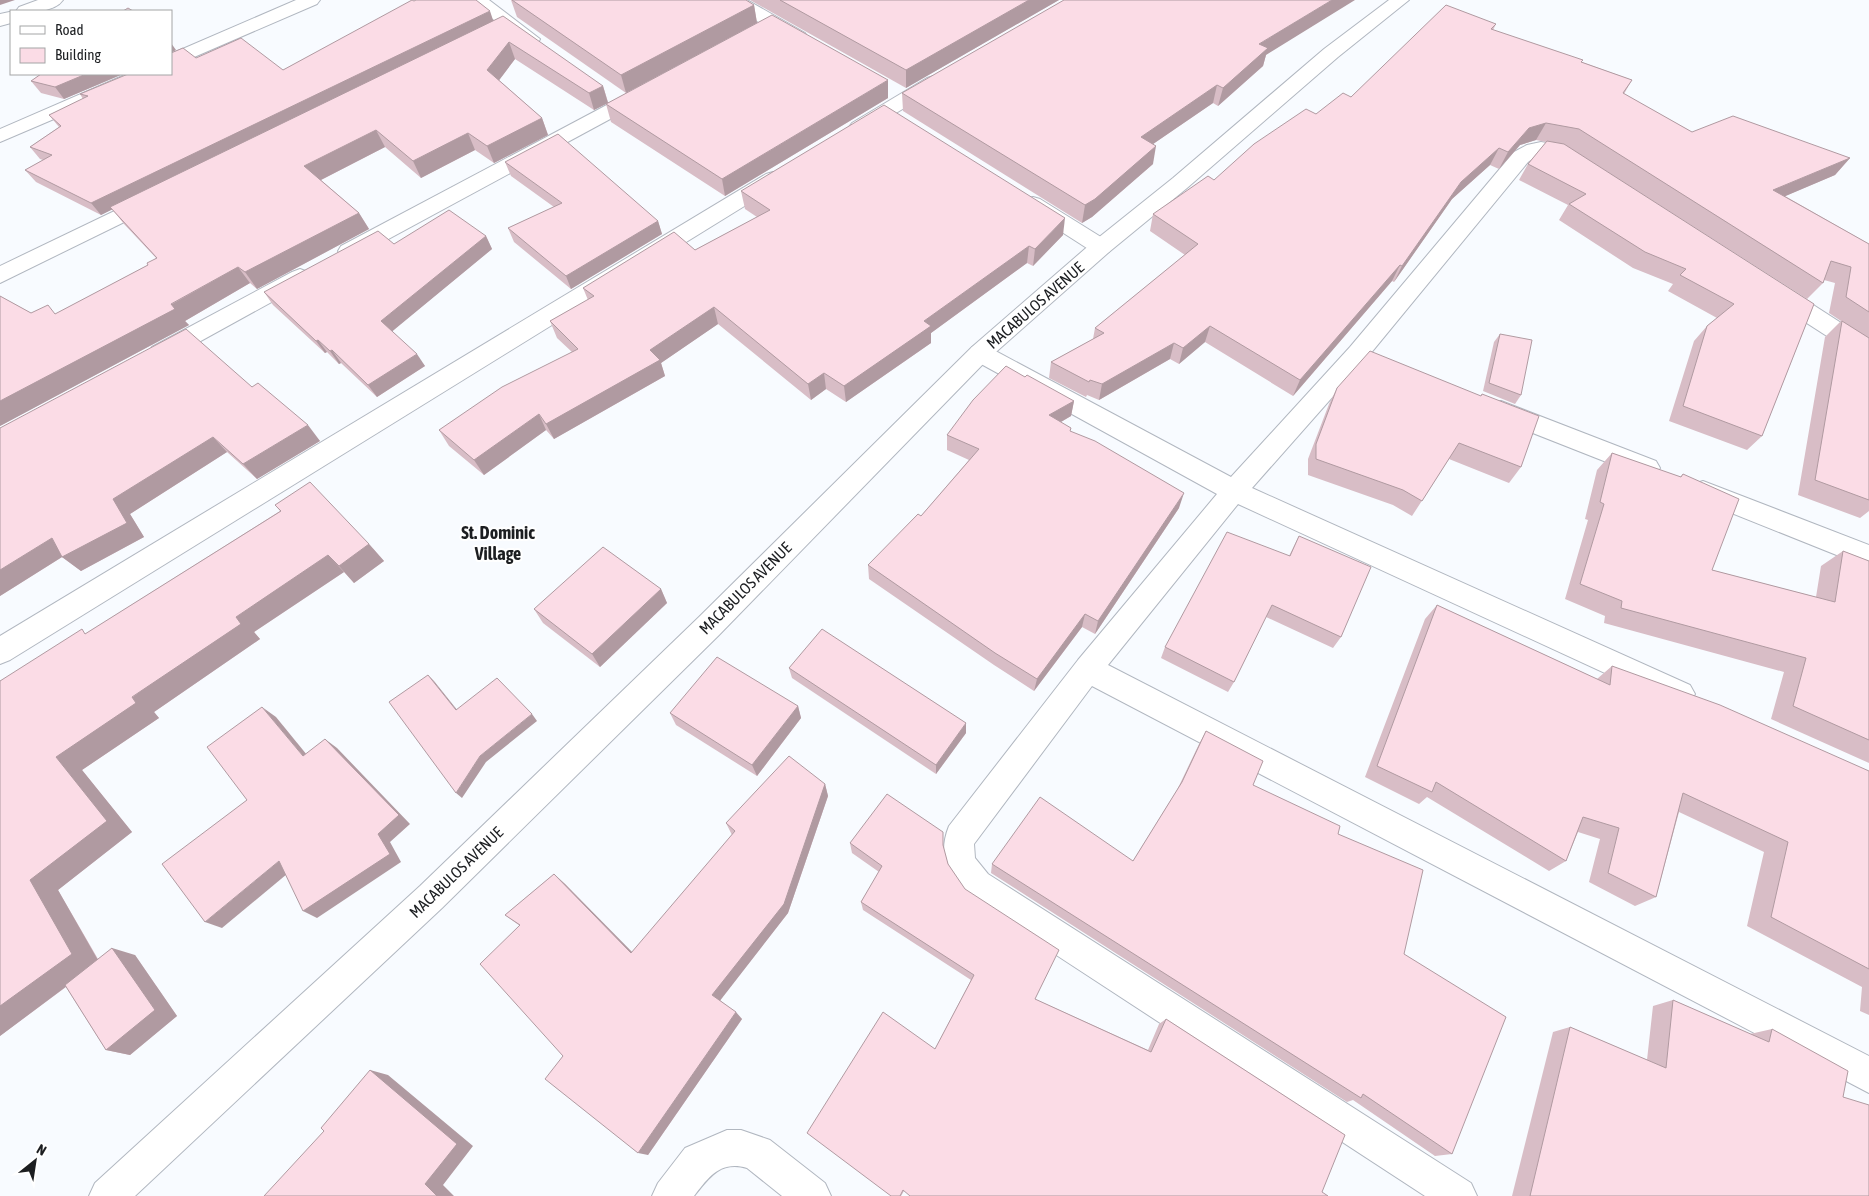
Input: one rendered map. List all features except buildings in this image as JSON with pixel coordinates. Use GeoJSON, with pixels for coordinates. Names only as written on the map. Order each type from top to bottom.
{"type":"FeatureCollection","features":[{"type":"Feature","properties":{"kind":"street"},"geometry":{"type":"LineString","coordinates":[[28,10],[54,0]]}},
{"type":"Feature","properties":{"kind":"street"},"geometry":{"type":"LineString","coordinates":[[172,61],[311,0]]}},
{"type":"Feature","properties":{"kind":"street"},"geometry":{"type":"LineString","coordinates":[[477,0],[500,28],[542,46]]}},
{"type":"Feature","properties":{"kind":"street"},"geometry":{"type":"LineString","coordinates":[[734,0],[766,28],[816,47]]}},
{"type":"Feature","properties":{"kind":"street","name":"MACABULOS AVENUE"},"geometry":{"type":"LineString","coordinates":[[108,1196],[431,897],[708,626],[980,353],[1331,53],[1400,0]]}},
{"type":"Feature","properties":{"kind":"street"},"geometry":{"type":"LineString","coordinates":[[842,137],[893,117],[898,93],[949,73]]}},
{"type":"Feature","properties":{"kind":"street"},"geometry":{"type":"LineString","coordinates":[[0,136],[141,75]]}},
{"type":"Feature","properties":{"kind":"street"},"geometry":{"type":"LineString","coordinates":[[141,363],[326,264],[617,97],[660,84]]}},
{"type":"Feature","properties":{"kind":"street"},"geometry":{"type":"LineString","coordinates":[[1458,1196],[978,886],[964,871],[958,852],[960,837],[1088,669],[1234,491],[1368,356],[1528,151],[1536,148],[1561,153],[1594,174]]}},
{"type":"Feature","properties":{"kind":"street"},"geometry":{"type":"LineString","coordinates":[[0,651],[791,168]]}},
{"type":"Feature","properties":{"kind":"street"},"geometry":{"type":"LineString","coordinates":[[0,275],[170,191]]}},
{"type":"Feature","properties":{"kind":"street"},"geometry":{"type":"LineString","coordinates":[[1018,195],[1102,247]]}},
{"type":"Feature","properties":{"kind":"street"},"geometry":{"type":"LineString","coordinates":[[1761,282],[1869,352]]}},
{"type":"Feature","properties":{"kind":"street"},"geometry":{"type":"LineString","coordinates":[[980,353],[1234,491],[1706,706]]}},
{"type":"Feature","properties":{"kind":"street"},"geometry":{"type":"LineString","coordinates":[[1479,401],[1869,557]]}},
{"type":"Feature","properties":{"kind":"street"},"geometry":{"type":"LineString","coordinates":[[1088,669],[1869,1075]]}},
{"type":"Feature","properties":{"kind":"street"},"geometry":{"type":"LineString","coordinates":[[670,1196],[698,1161],[727,1148],[741,1148],[757,1153],[812,1196]]}},
{"type":"Feature","properties":{"kind":"district","name":"St. Dominic Village"},"geometry":{"type":"Point","coordinates":[498,543]}}]}
